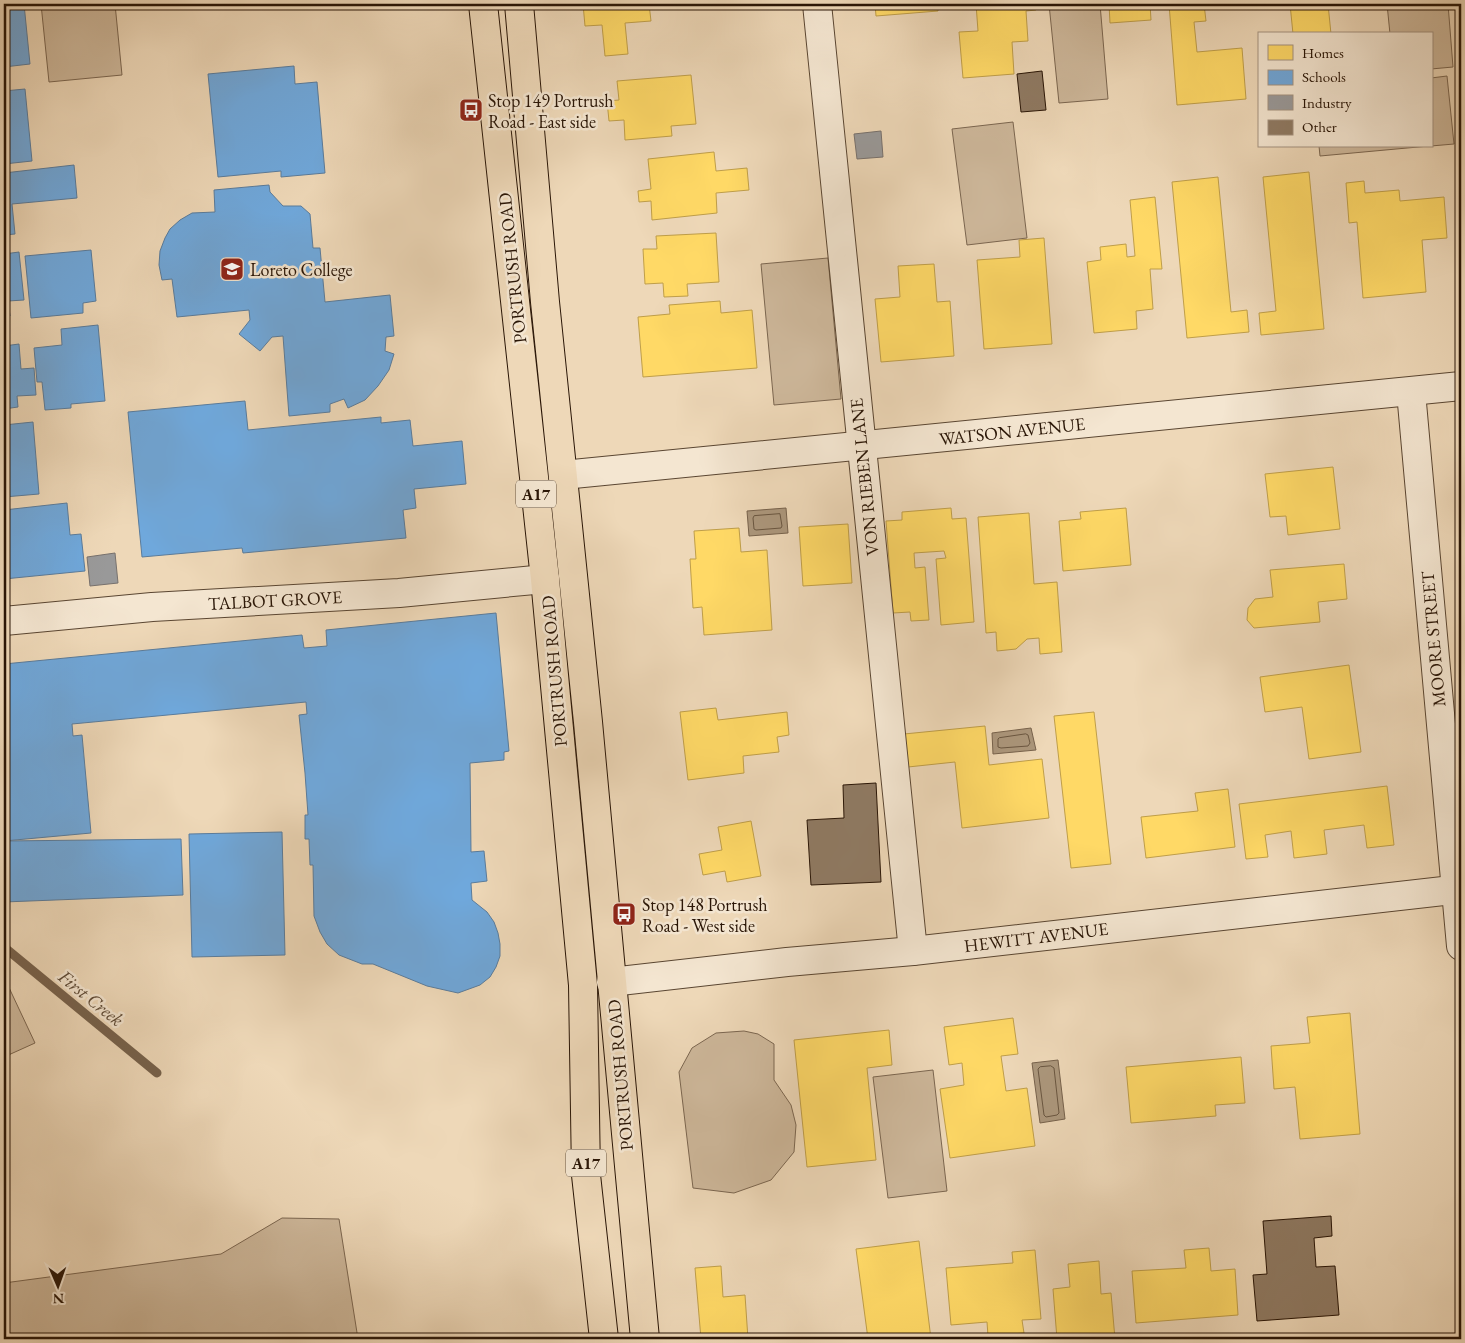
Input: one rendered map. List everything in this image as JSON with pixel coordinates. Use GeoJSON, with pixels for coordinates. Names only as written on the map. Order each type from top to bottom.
{"type":"FeatureCollection","features":[{"type":"Feature","properties":{"kind":"highway","name":"PORTRUSH ROAD"},"geometry":{"type":"LineString","coordinates":[[483,4],[545,579],[583,985],[586,1175],[604,1339]]}},
{"type":"Feature","properties":{"kind":"highway","name":"PORTRUSH ROAD"},"geometry":{"type":"LineString","coordinates":[[519,4],[546,311],[588,722],[645,1339]]}},
{"type":"Feature","properties":{"kind":"street","name":"VON RIEBEN LANE"},"geometry":{"type":"LineString","coordinates":[[817,4],[912,951]]}},
{"type":"Feature","properties":{"kind":"street","name":"WATSON AVENUE"},"geometry":{"type":"LineString","coordinates":[[563,475],[1461,386]]}},
{"type":"Feature","properties":{"kind":"street","name":"MOORE STREET"},"geometry":{"type":"LineString","coordinates":[[1411,392],[1458,889],[1461,946]]}},
{"type":"Feature","properties":{"kind":"street","name":"TALBOT GROVE"},"geometry":{"type":"LineString","coordinates":[[4,621],[152,608],[364,595],[545,579]]}},
{"type":"Feature","properties":{"kind":"street","name":"HEWITT AVENUE"},"geometry":{"type":"LineString","coordinates":[[611,982],[912,951],[1458,889]]}},
{"type":"Feature","properties":{"kind":"shaded area"},"geometry":{"type":"Polygon","coordinates":[[[41,4],[115,4],[122,75],[49,82],[41,4]]]}},
{"type":"Feature","properties":{"kind":"shaded area"},"geometry":{"type":"Polygon","coordinates":[[[1049,4],[1100,4],[1108,99],[1059,103],[1049,4]]]}},
{"type":"Feature","properties":{"kind":"shaded area"},"geometry":{"type":"Polygon","coordinates":[[[1387,4],[1448,4],[1453,67],[1432,69],[1432,32],[1390,32],[1387,4]]]}},
{"type":"Feature","properties":{"kind":"shaded area"},"geometry":{"type":"Polygon","coordinates":[[[1447,76],[1454,144],[1432,146],[1432,78],[1447,76]]]}},
{"type":"Feature","properties":{"kind":"shaded area"},"geometry":{"type":"Polygon","coordinates":[[[1013,122],[1027,238],[967,245],[952,129],[1013,122]]]}},
{"type":"Feature","properties":{"kind":"shaded area"},"geometry":{"type":"Polygon","coordinates":[[[1319,148],[1407,148],[1320,156],[1319,148]]]}},
{"type":"Feature","properties":{"kind":"shaded area"},"geometry":{"type":"Polygon","coordinates":[[[828,258],[841,399],[774,405],[761,264],[828,258]]]}},
{"type":"Feature","properties":{"kind":"shaded area"},"geometry":{"type":"Polygon","coordinates":[[[4,977],[35,1043],[4,1057],[4,977]]]}},
{"type":"Feature","properties":{"kind":"shaded area"},"geometry":{"type":"Polygon","coordinates":[[[744,1031],[758,1034],[774,1044],[774,1080],[791,1105],[796,1125],[794,1152],[771,1180],[734,1193],[693,1188],[679,1072],[692,1048],[716,1033],[744,1031]]]}},
{"type":"Feature","properties":{"kind":"shaded area"},"geometry":{"type":"Polygon","coordinates":[[[933,1070],[947,1191],[888,1198],[873,1077],[933,1070]]]}},
{"type":"Feature","properties":{"kind":"shaded area"},"geometry":{"type":"Polygon","coordinates":[[[282,1218],[339,1219],[358,1339],[4,1339],[4,1283],[221,1254],[282,1218]]]}},
{"type":"Feature","properties":{"kind":"water"},"geometry":{"type":"Polygon","coordinates":[[[786,508],[788,533],[749,536],[747,511],[786,508]]]}},
{"type":"Feature","properties":{"kind":"water"},"geometry":{"type":"Polygon","coordinates":[[[1031,728],[1036,750],[993,754],[992,733],[1031,728]]]}},
{"type":"Feature","properties":{"kind":"water"},"geometry":{"type":"Polygon","coordinates":[[[1058,1060],[1065,1119],[1040,1123],[1032,1063],[1058,1060]]]}},
{"type":"Feature","properties":{"kind":"building: Homes"},"geometry":{"type":"Polygon","coordinates":[[[583,4],[649,4],[651,21],[625,23],[628,54],[605,56],[602,25],[585,26],[583,4]]]}},
{"type":"Feature","properties":{"kind":"building: Homes"},"geometry":{"type":"Polygon","coordinates":[[[875,4],[938,4],[938,11],[876,16],[875,4]]]}},
{"type":"Feature","properties":{"kind":"building: Homes"},"geometry":{"type":"Polygon","coordinates":[[[976,4],[1036,4],[1036,10],[1026,11],[1028,41],[1012,42],[1014,74],[963,78],[959,32],[978,31],[976,4]]]}},
{"type":"Feature","properties":{"kind":"building: Homes"},"geometry":{"type":"Polygon","coordinates":[[[1109,4],[1150,4],[1151,20],[1110,23],[1109,4]]]}},
{"type":"Feature","properties":{"kind":"building: Homes"},"geometry":{"type":"Polygon","coordinates":[[[1169,4],[1204,4],[1206,21],[1194,22],[1197,52],[1242,48],[1246,99],[1177,105],[1169,4]]]}},
{"type":"Feature","properties":{"kind":"building: Homes"},"geometry":{"type":"Polygon","coordinates":[[[1290,4],[1328,4],[1331,32],[1293,32],[1290,4]]]}},
{"type":"Feature","properties":{"kind":"building: Homes"},"geometry":{"type":"Polygon","coordinates":[[[691,75],[696,124],[671,126],[672,136],[625,140],[624,120],[609,121],[607,101],[619,100],[617,81],[691,75]]]}},
{"type":"Feature","properties":{"kind":"building: Homes"},"geometry":{"type":"Polygon","coordinates":[[[714,152],[716,171],[747,168],[749,190],[716,193],[717,213],[652,220],[651,201],[639,202],[638,191],[651,189],[648,159],[714,152]]]}},
{"type":"Feature","properties":{"kind":"building: Homes"},"geometry":{"type":"Polygon","coordinates":[[[1309,172],[1324,329],[1261,335],[1259,313],[1276,311],[1263,177],[1309,172]]]}},
{"type":"Feature","properties":{"kind":"building: Homes"},"geometry":{"type":"Polygon","coordinates":[[[1218,177],[1231,312],[1247,310],[1249,332],[1187,338],[1172,182],[1218,177]]]}},
{"type":"Feature","properties":{"kind":"building: Homes"},"geometry":{"type":"Polygon","coordinates":[[[1364,181],[1365,193],[1399,190],[1400,201],[1444,197],[1447,238],[1422,240],[1426,292],[1363,298],[1357,222],[1349,223],[1346,183],[1364,181]]]}},
{"type":"Feature","properties":{"kind":"building: Homes"},"geometry":{"type":"Polygon","coordinates":[[[1155,197],[1162,269],[1150,269],[1153,309],[1136,311],[1137,329],[1094,333],[1087,262],[1101,260],[1100,247],[1126,244],[1127,257],[1135,256],[1130,200],[1155,197]]]}},
{"type":"Feature","properties":{"kind":"building: Homes"},"geometry":{"type":"Polygon","coordinates":[[[716,233],[719,282],[687,284],[688,296],[664,297],[663,283],[645,284],[643,249],[657,249],[656,236],[716,233]]]}},
{"type":"Feature","properties":{"kind":"building: Homes"},"geometry":{"type":"Polygon","coordinates":[[[1044,238],[1052,344],[984,349],[977,260],[1020,257],[1019,240],[1044,238]]]}},
{"type":"Feature","properties":{"kind":"building: Homes"},"geometry":{"type":"Polygon","coordinates":[[[934,264],[937,302],[950,301],[954,356],[881,362],[875,299],[900,297],[898,266],[934,264]]]}},
{"type":"Feature","properties":{"kind":"building: Homes"},"geometry":{"type":"Polygon","coordinates":[[[720,301],[721,313],[752,310],[757,368],[643,377],[638,317],[670,314],[669,305],[720,301]]]}},
{"type":"Feature","properties":{"kind":"building: Homes"},"geometry":{"type":"Polygon","coordinates":[[[1333,467],[1340,529],[1288,535],[1286,516],[1270,517],[1265,474],[1333,467]]]}},
{"type":"Feature","properties":{"kind":"building: Homes"},"geometry":{"type":"Polygon","coordinates":[[[951,508],[952,519],[966,518],[974,622],[941,625],[936,559],[946,558],[944,551],[914,553],[915,568],[925,567],[929,620],[911,621],[910,612],[893,613],[886,521],[902,520],[902,512],[951,508]]]}},
{"type":"Feature","properties":{"kind":"building: Homes"},"geometry":{"type":"Polygon","coordinates":[[[1126,508],[1131,565],[1063,571],[1059,521],[1081,519],[1080,512],[1126,508]]]}},
{"type":"Feature","properties":{"kind":"building: Homes"},"geometry":{"type":"Polygon","coordinates":[[[1029,513],[1034,584],[1057,582],[1062,652],[1040,654],[1039,638],[1027,639],[1016,649],[997,651],[996,632],[986,633],[978,517],[1029,513]]]}},
{"type":"Feature","properties":{"kind":"building: Homes"},"geometry":{"type":"Polygon","coordinates":[[[848,524],[852,583],[803,586],[799,527],[848,524]]]}},
{"type":"Feature","properties":{"kind":"building: Homes"},"geometry":{"type":"Polygon","coordinates":[[[739,528],[741,552],[767,550],[772,630],[704,635],[702,607],[693,608],[690,559],[696,559],[694,531],[739,528]]]}},
{"type":"Feature","properties":{"kind":"building: Homes"},"geometry":{"type":"Polygon","coordinates":[[[1344,564],[1347,599],[1318,602],[1320,622],[1254,628],[1247,620],[1248,608],[1255,599],[1273,597],[1270,570],[1344,564]]]}},
{"type":"Feature","properties":{"kind":"building: Homes"},"geometry":{"type":"Polygon","coordinates":[[[1349,665],[1361,752],[1309,759],[1302,707],[1265,712],[1260,677],[1349,665]]]}},
{"type":"Feature","properties":{"kind":"building: Homes"},"geometry":{"type":"Polygon","coordinates":[[[716,708],[718,720],[787,712],[789,735],[777,737],[779,752],[743,756],[744,773],[688,780],[680,712],[716,708]]]}},
{"type":"Feature","properties":{"kind":"building: Homes"},"geometry":{"type":"Polygon","coordinates":[[[1094,712],[1111,864],[1071,868],[1054,716],[1094,712]]]}},
{"type":"Feature","properties":{"kind":"building: Homes"},"geometry":{"type":"Polygon","coordinates":[[[985,726],[989,765],[1042,759],[1049,818],[962,828],[955,762],[908,767],[904,734],[985,726]]]}},
{"type":"Feature","properties":{"kind":"building: Homes"},"geometry":{"type":"Polygon","coordinates":[[[1387,786],[1394,845],[1367,848],[1364,825],[1324,830],[1327,854],[1294,858],[1291,831],[1265,835],[1268,857],[1246,859],[1239,804],[1387,786]]]}},
{"type":"Feature","properties":{"kind":"building: Homes"},"geometry":{"type":"Polygon","coordinates":[[[1228,789],[1235,847],[1146,858],[1141,817],[1198,811],[1195,793],[1228,789]]]}},
{"type":"Feature","properties":{"kind":"building: Homes"},"geometry":{"type":"Polygon","coordinates":[[[751,821],[761,876],[727,882],[725,871],[703,875],[699,854],[722,850],[718,827],[751,821]]]}},
{"type":"Feature","properties":{"kind":"building: Homes"},"geometry":{"type":"Polygon","coordinates":[[[1350,1013],[1360,1134],[1300,1139],[1295,1087],[1274,1089],[1271,1046],[1310,1043],[1307,1017],[1350,1013]]]}},
{"type":"Feature","properties":{"kind":"building: Homes"},"geometry":{"type":"Polygon","coordinates":[[[1013,1018],[1018,1054],[1001,1056],[1006,1091],[1027,1088],[1035,1146],[950,1158],[940,1089],[964,1085],[962,1063],[949,1065],[944,1027],[1013,1018]]]}},
{"type":"Feature","properties":{"kind":"building: Homes"},"geometry":{"type":"Polygon","coordinates":[[[889,1030],[892,1065],[867,1068],[876,1160],[807,1167],[794,1040],[889,1030]]]}},
{"type":"Feature","properties":{"kind":"building: Homes"},"geometry":{"type":"Polygon","coordinates":[[[1241,1057],[1245,1103],[1215,1105],[1216,1116],[1131,1123],[1126,1067],[1241,1057]]]}},
{"type":"Feature","properties":{"kind":"building: Homes"},"geometry":{"type":"Polygon","coordinates":[[[919,1241],[931,1339],[868,1339],[856,1249],[919,1241]]]}},
{"type":"Feature","properties":{"kind":"building: Homes"},"geometry":{"type":"Polygon","coordinates":[[[1209,1248],[1211,1271],[1235,1269],[1238,1315],[1136,1323],[1132,1271],[1186,1268],[1184,1250],[1209,1248]]]}},
{"type":"Feature","properties":{"kind":"building: Homes"},"geometry":{"type":"Polygon","coordinates":[[[1035,1250],[1041,1319],[1022,1320],[1024,1333],[988,1336],[987,1322],[951,1325],[946,1268],[1013,1263],[1012,1252],[1035,1250]]]}},
{"type":"Feature","properties":{"kind":"building: Homes"},"geometry":{"type":"Polygon","coordinates":[[[1099,1261],[1101,1294],[1111,1293],[1115,1339],[1057,1339],[1053,1289],[1070,1287],[1068,1264],[1099,1261]]]}},
{"type":"Feature","properties":{"kind":"building: Homes"},"geometry":{"type":"Polygon","coordinates":[[[721,1266],[723,1297],[745,1295],[748,1339],[701,1339],[695,1268],[721,1266]]]}},
{"type":"Feature","properties":{"kind":"building: Schools"},"geometry":{"type":"Polygon","coordinates":[[[4,4],[24,4],[30,64],[4,67],[4,4]]]}},
{"type":"Feature","properties":{"kind":"building: Schools"},"geometry":{"type":"Polygon","coordinates":[[[294,66],[295,84],[317,82],[325,173],[281,177],[281,171],[218,177],[208,74],[294,66]]]}},
{"type":"Feature","properties":{"kind":"building: Schools"},"geometry":{"type":"Polygon","coordinates":[[[25,89],[32,161],[4,164],[4,91],[25,89]]]}},
{"type":"Feature","properties":{"kind":"building: Schools"},"geometry":{"type":"Polygon","coordinates":[[[74,165],[77,198],[12,204],[15,234],[4,235],[4,173],[74,165]]]}},
{"type":"Feature","properties":{"kind":"building: Schools"},"geometry":{"type":"Polygon","coordinates":[[[269,185],[270,192],[283,206],[301,206],[310,214],[313,248],[320,248],[325,302],[390,295],[394,336],[386,337],[385,351],[394,354],[389,370],[365,400],[348,408],[344,399],[330,404],[330,412],[289,416],[283,336],[272,337],[260,351],[239,334],[250,320],[249,310],[177,317],[172,279],[162,280],[159,265],[160,251],[170,229],[180,220],[192,213],[215,212],[214,190],[269,185]]]}},
{"type":"Feature","properties":{"kind":"building: Schools"},"geometry":{"type":"Polygon","coordinates":[[[91,250],[96,301],[83,303],[83,313],[31,318],[25,256],[91,250]]]}},
{"type":"Feature","properties":{"kind":"building: Schools"},"geometry":{"type":"Polygon","coordinates":[[[19,252],[24,300],[8,301],[10,316],[4,317],[4,254],[19,252]]]}},
{"type":"Feature","properties":{"kind":"building: Schools"},"geometry":{"type":"Polygon","coordinates":[[[98,325],[105,401],[71,404],[71,408],[45,410],[42,382],[37,382],[34,348],[62,345],[61,329],[98,325]]]}},
{"type":"Feature","properties":{"kind":"building: Schools"},"geometry":{"type":"Polygon","coordinates":[[[19,344],[21,369],[34,368],[36,395],[17,396],[18,407],[4,409],[4,346],[19,344]]]}},
{"type":"Feature","properties":{"kind":"building: Schools"},"geometry":{"type":"Polygon","coordinates":[[[245,401],[248,430],[381,417],[381,423],[410,420],[413,446],[462,441],[466,484],[414,489],[416,508],[403,510],[406,538],[243,553],[242,548],[142,557],[128,412],[245,401]]]}},
{"type":"Feature","properties":{"kind":"building: Schools"},"geometry":{"type":"Polygon","coordinates":[[[33,422],[39,494],[4,497],[4,425],[33,422]]]}},
{"type":"Feature","properties":{"kind":"building: Schools"},"geometry":{"type":"Polygon","coordinates":[[[67,503],[70,535],[81,534],[85,571],[4,579],[4,510],[67,503]]]}},
{"type":"Feature","properties":{"kind":"building: Schools"},"geometry":{"type":"Polygon","coordinates":[[[496,613],[509,751],[504,752],[504,760],[470,763],[471,852],[484,851],[487,881],[471,883],[472,900],[487,912],[494,922],[500,944],[500,956],[496,967],[490,977],[480,985],[458,993],[427,986],[373,964],[362,964],[339,955],[327,944],[314,916],[313,865],[310,865],[309,839],[305,839],[305,815],[308,815],[299,715],[307,714],[306,702],[72,724],[73,736],[82,735],[91,833],[4,841],[4,664],[302,635],[304,648],[327,646],[326,630],[496,613]]]}},
{"type":"Feature","properties":{"kind":"building: Schools"},"geometry":{"type":"Polygon","coordinates":[[[282,832],[285,955],[192,957],[189,834],[282,832]]]}},
{"type":"Feature","properties":{"kind":"building: Schools"},"geometry":{"type":"Polygon","coordinates":[[[181,839],[183,895],[4,902],[4,841],[181,839]]]}},
{"type":"Feature","properties":{"kind":"building: Industry"},"geometry":{"type":"Polygon","coordinates":[[[881,131],[883,157],[857,159],[854,134],[881,131]]]}},
{"type":"Feature","properties":{"kind":"building: Industry"},"geometry":{"type":"Polygon","coordinates":[[[115,553],[118,583],[90,586],[87,557],[115,553]]]}},
{"type":"Feature","properties":{"kind":"building: Other"},"geometry":{"type":"Polygon","coordinates":[[[1042,71],[1046,110],[1021,112],[1017,74],[1042,71]]]}},
{"type":"Feature","properties":{"kind":"building: Other"},"geometry":{"type":"Polygon","coordinates":[[[876,783],[881,882],[811,885],[807,820],[844,818],[843,785],[876,783]]]}},
{"type":"Feature","properties":{"kind":"building: Other"},"geometry":{"type":"Polygon","coordinates":[[[1331,1216],[1332,1236],[1314,1238],[1316,1267],[1335,1266],[1339,1315],[1257,1321],[1253,1275],[1267,1274],[1263,1221],[1331,1216]]]}},
{"type":"Feature","properties":{"kind":"waterway","name":"First Creek"},"geometry":{"type":"LineString","coordinates":[[4,947],[157,1073]]}},
{"type":"Feature","properties":{"kind":"place","name":"Stop 149 Portrush Road - East side"},"geometry":{"type":"Point","coordinates":[471,110]}},
{"type":"Feature","properties":{"kind":"place","name":"Loreto College"},"geometry":{"type":"Point","coordinates":[232,269]}},
{"type":"Feature","properties":{"kind":"place","name":"Stop 148 Portrush Road - West side"},"geometry":{"type":"Point","coordinates":[624,914]}}]}
